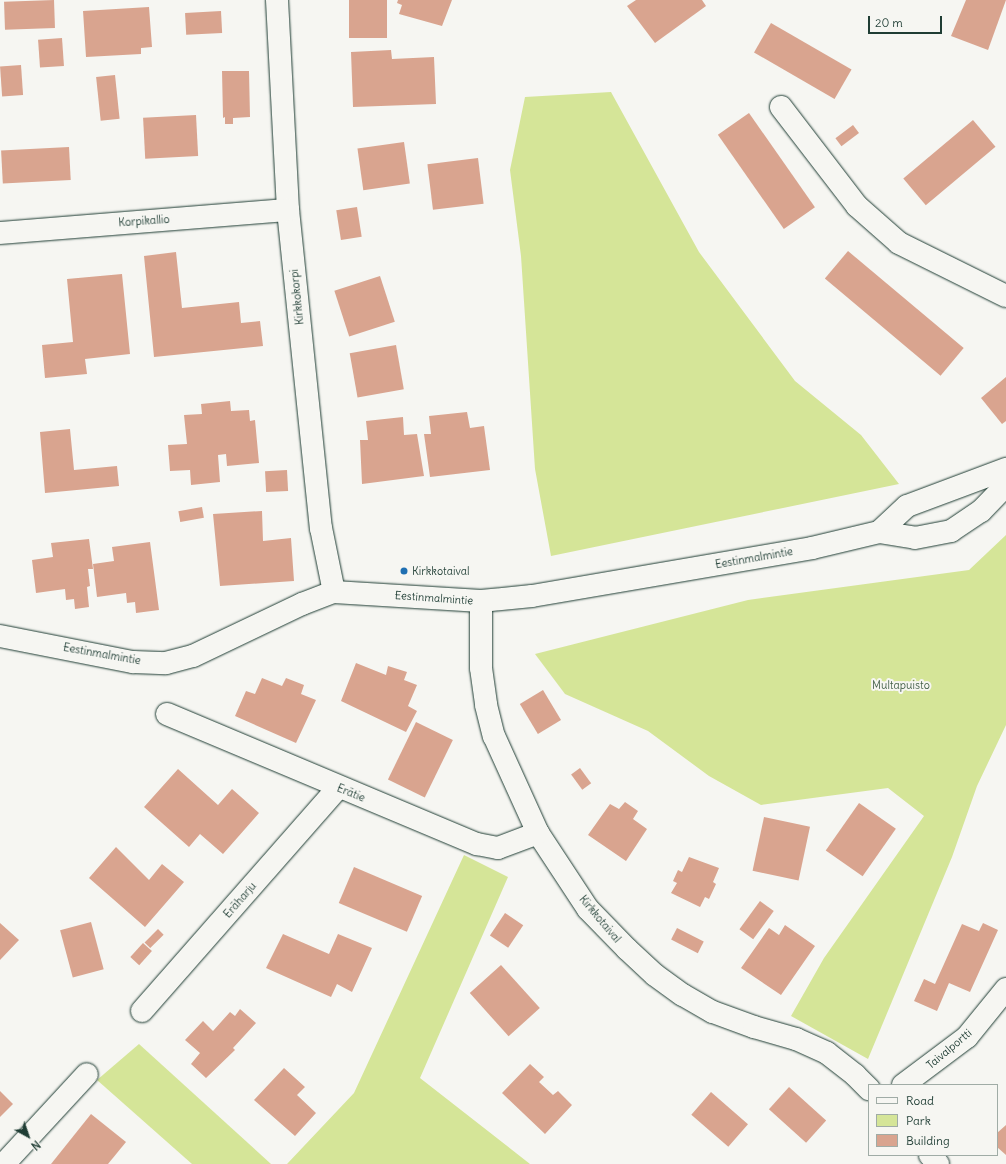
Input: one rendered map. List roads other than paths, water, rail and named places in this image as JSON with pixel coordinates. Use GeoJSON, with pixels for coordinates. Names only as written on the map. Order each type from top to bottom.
{"type":"FeatureCollection","features":[{"type":"Feature","properties":{"kind":"street","name":"Kirkkokorpi"},"geometry":{"type":"LineString","coordinates":[[277,0],[288,210],[321,528],[334,592]]}},
{"type":"Feature","properties":{"kind":"street"},"geometry":{"type":"LineString","coordinates":[[781,107],[857,206],[899,243],[1006,296]]}},
{"type":"Feature","properties":{"kind":"street","name":"Korpikallio"},"geometry":{"type":"LineString","coordinates":[[0,233],[288,210]]}},
{"type":"Feature","properties":{"kind":"street","name":"Eestinmalmintie"},"geometry":{"type":"LineString","coordinates":[[879,532],[907,506],[1006,469]]}},
{"type":"Feature","properties":{"kind":"street","name":"Eestinmalmintie"},"geometry":{"type":"LineString","coordinates":[[0,636],[133,662],[166,663],[193,656],[302,604],[334,592],[481,601],[540,595],[812,548],[879,532],[915,538],[951,531],[981,511],[1006,485]]}},
{"type":"Feature","properties":{"kind":"street","name":"Kirkkotaival"},"geometry":{"type":"LineString","coordinates":[[481,601],[481,668],[488,713],[494,736],[538,833],[588,908],[626,949],[655,975],[713,1012],[754,1027],[796,1039],[827,1053],[868,1088]]}},
{"type":"Feature","properties":{"kind":"street","name":"Erätie"},"geometry":{"type":"LineString","coordinates":[[167,714],[338,788],[477,844],[498,848],[538,833]]}},
{"type":"Feature","properties":{"kind":"street","name":"Eräharju"},"geometry":{"type":"LineString","coordinates":[[142,1011],[338,788]]}},
{"type":"Feature","properties":{"kind":"street","name":"Taivalportti"},"geometry":{"type":"LineString","coordinates":[[904,1084],[967,1037],[1006,989]]}},
{"type":"Feature","properties":{"kind":"street"},"geometry":{"type":"LineString","coordinates":[[4,1164],[87,1074]]}},
{"type":"Feature","properties":{"kind":"street"},"geometry":{"type":"LineString","coordinates":[[931,1156],[938,1164]]}},
{"type":"Feature","properties":{"kind":"place","name":"Kirkkotaival"},"geometry":{"type":"Point","coordinates":[404,571]}},
{"type":"Feature","properties":{"kind":"park label","name":"Multapuisto"},"geometry":{"type":"Point","coordinates":[901,685]}}]}
